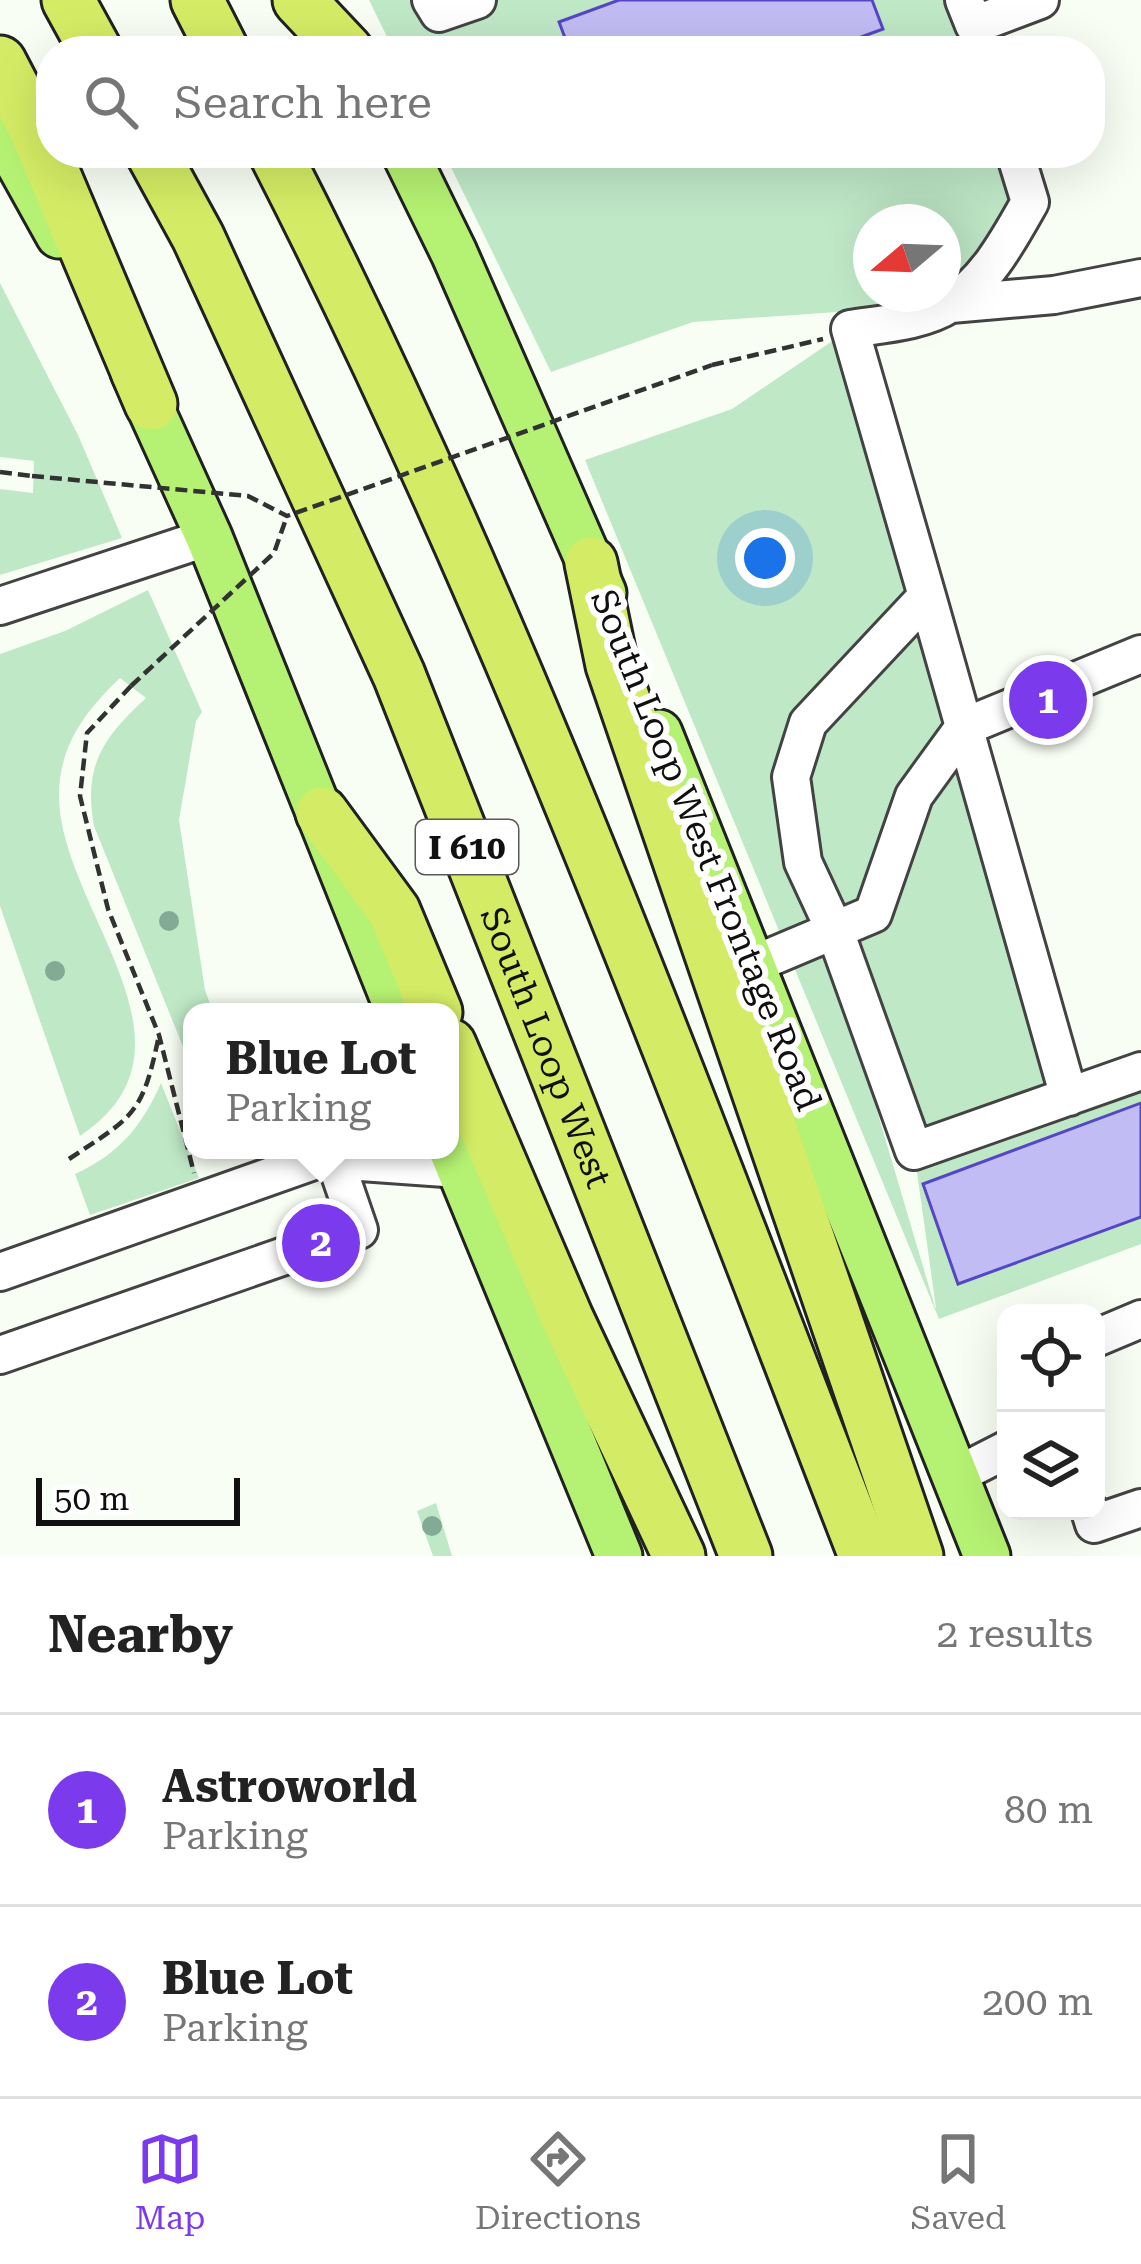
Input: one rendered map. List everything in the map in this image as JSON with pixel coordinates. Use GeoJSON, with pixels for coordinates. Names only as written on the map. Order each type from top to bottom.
{"type":"FeatureCollection","features":[{"type":"Feature","properties":{"kind":"highway"},"geometry":{"type":"LineString","coordinates":[[68,0],[88,36]]}},
{"type":"Feature","properties":{"kind":"highway"},"geometry":{"type":"LineString","coordinates":[[197,0],[215,36]]}},
{"type":"Feature","properties":{"kind":"highway"},"geometry":{"type":"LineString","coordinates":[[299,0],[335,36]]}},
{"type":"Feature","properties":{"kind":"highway"},"geometry":{"type":"LineString","coordinates":[[0,62],[36,131]]}},
{"type":"Feature","properties":{"kind":"highway"},"geometry":{"type":"LineString","coordinates":[[51,168],[151,404]]}},
{"type":"Feature","properties":{"kind":"highway","name":"South Loop West"},"geometry":{"type":"LineString","coordinates":[[160,168],[198,237],[399,675],[746,1556]]}},
{"type":"Feature","properties":{"kind":"highway"},"geometry":{"type":"LineString","coordinates":[[283,168],[364,326],[559,768],[865,1556]]}},
{"type":"Feature","properties":{"kind":"highway"},"geometry":{"type":"LineString","coordinates":[[591,563],[611,665],[917,1556]]}},
{"type":"Feature","properties":{"kind":"highway"},"geometry":{"type":"LineString","coordinates":[[322,813],[394,911],[432,1003]]}},
{"type":"Feature","properties":{"kind":"highway"},"geometry":{"type":"LineString","coordinates":[[459,1067],[567,1318],[679,1556]]}},
{"type":"Feature","properties":{"kind":"main road"},"geometry":{"type":"LineString","coordinates":[[328,0],[344,36]]}},
{"type":"Feature","properties":{"kind":"main road"},"geometry":{"type":"LineString","coordinates":[[0,129],[151,404],[322,813],[396,1003]]}},
{"type":"Feature","properties":{"kind":"main road","name":"South Loop West Frontage Road"},"geometry":{"type":"LineString","coordinates":[[412,168],[591,563],[987,1556]]}},
{"type":"Feature","properties":{"kind":"main road"},"geometry":{"type":"LineString","coordinates":[[455,1159],[619,1556]]}},
{"type":"Feature","properties":{"kind":"lane"},"geometry":{"type":"LineString","coordinates":[[431,0],[439,13],[477,0]]}},
{"type":"Feature","properties":{"kind":"lane"},"geometry":{"type":"LineString","coordinates":[[973,25],[1040,0]]}},
{"type":"Feature","properties":{"kind":"lane"},"geometry":{"type":"LineString","coordinates":[[961,294],[1000,256],[1030,202],[1020,168]]}},
{"type":"Feature","properties":{"kind":"lane"},"geometry":{"type":"LineString","coordinates":[[961,303],[1054,295],[1141,278]]}},
{"type":"Feature","properties":{"kind":"lane"},"geometry":{"type":"LineString","coordinates":[[932,312],[850,329],[1069,1096]]}},
{"type":"Feature","properties":{"kind":"lane"},"geometry":{"type":"LineString","coordinates":[[0,606],[209,537]]}},
{"type":"Feature","properties":{"kind":"lane"},"geometry":{"type":"LineString","coordinates":[[926,596],[808,723],[791,777],[803,862],[835,931],[914,1151],[1141,1070]]}},
{"type":"Feature","properties":{"kind":"lane"},"geometry":{"type":"LineString","coordinates":[[752,965],[873,914],[914,796],[964,727],[1141,654]]}},
{"type":"Feature","properties":{"kind":"lane"},"geometry":{"type":"LineString","coordinates":[[0,1273],[319,1159],[375,1159]]}},
{"type":"Feature","properties":{"kind":"lane"},"geometry":{"type":"LineString","coordinates":[[0,1355],[359,1229],[335,1160]]}},
{"type":"Feature","properties":{"kind":"lane"},"geometry":{"type":"LineString","coordinates":[[1105,1334],[1141,1319]]}},
{"type":"Feature","properties":{"kind":"lane"},"geometry":{"type":"LineString","coordinates":[[955,1475],[997,1454]]}},
{"type":"Feature","properties":{"kind":"lane"},"geometry":{"type":"LineString","coordinates":[[1093,1520],[1094,1524],[1138,1517]]}},
{"type":"Feature","properties":{"kind":"path"},"geometry":{"type":"LineString","coordinates":[[0,472],[248,496],[287,515],[712,364]]}},
{"type":"Feature","properties":{"kind":"path"},"geometry":{"type":"LineString","coordinates":[[183,1132],[159,1035],[108,909],[80,796],[87,733],[274,553],[287,515]]}},
{"type":"Feature","properties":{"kind":"path"},"geometry":{"type":"LineString","coordinates":[[69,1159],[123,1123],[147,1093],[159,1035]]}},
{"type":"Feature","properties":{"kind":"path"},"geometry":{"type":"LineString","coordinates":[[190,1159],[200,1201]]}},
{"type":"Feature","properties":{"kind":"green space"},"geometry":{"type":"Polygon","coordinates":[[[369,0],[958,0],[971,36],[387,36],[369,0]]]}},
{"type":"Feature","properties":{"kind":"green space"},"geometry":{"type":"Polygon","coordinates":[[[451,168],[1018,168],[1030,202],[961,291],[961,204],[853,204],[853,311],[693,322],[551,372],[451,168]]]}},
{"type":"Feature","properties":{"kind":"green space"},"geometry":{"type":"Polygon","coordinates":[[[0,283],[78,435],[122,538],[0,575],[0,489],[33,493],[34,461],[0,457],[0,283]]]}},
{"type":"Feature","properties":{"kind":"green space"},"geometry":{"type":"Polygon","coordinates":[[[850,329],[1069,1096],[1141,1071],[1141,1244],[939,1319],[585,460],[732,409],[850,329]],[[807,874],[936,1308],[914,1151],[807,874]]]}},
{"type":"Feature","properties":{"kind":"green space"},"geometry":{"type":"Polygon","coordinates":[[[148,590],[202,712],[196,721],[179,820],[210,1003],[183,1003],[183,1047],[94,826],[91,805],[100,754],[118,726],[146,698],[120,678],[77,730],[64,761],[59,795],[65,839],[120,974],[133,1019],[134,1061],[118,1100],[80,1136],[0,906],[0,654],[65,631],[148,590]]]}},
{"type":"Feature","properties":{"kind":"green space"},"geometry":{"type":"Polygon","coordinates":[[[161,1083],[183,1138],[183,1159],[191,1159],[199,1178],[90,1215],[75,1174],[104,1157],[146,1113],[161,1083]]]}},
{"type":"Feature","properties":{"kind":"green space"},"geometry":{"type":"Polygon","coordinates":[[[436,1503],[452,1556],[433,1556],[417,1511],[436,1503]]]}},
{"type":"Feature","properties":{"kind":"shaded area"},"geometry":{"type":"Polygon","coordinates":[[[619,0],[872,0],[883,29],[864,36],[564,36],[559,22],[619,0]]]}},
{"type":"Feature","properties":{"kind":"shaded area"},"geometry":{"type":"Polygon","coordinates":[[[1141,1103],[1141,1217],[958,1284],[923,1184],[1141,1103]]]}},
{"type":"Feature","properties":{"kind":"place","name":"Astroworld"},"geometry":{"type":"Point","coordinates":[1048,700]}},
{"type":"Feature","properties":{"kind":"place","name":"Blue Lot"},"geometry":{"type":"Point","coordinates":[321,1243]}}]}
